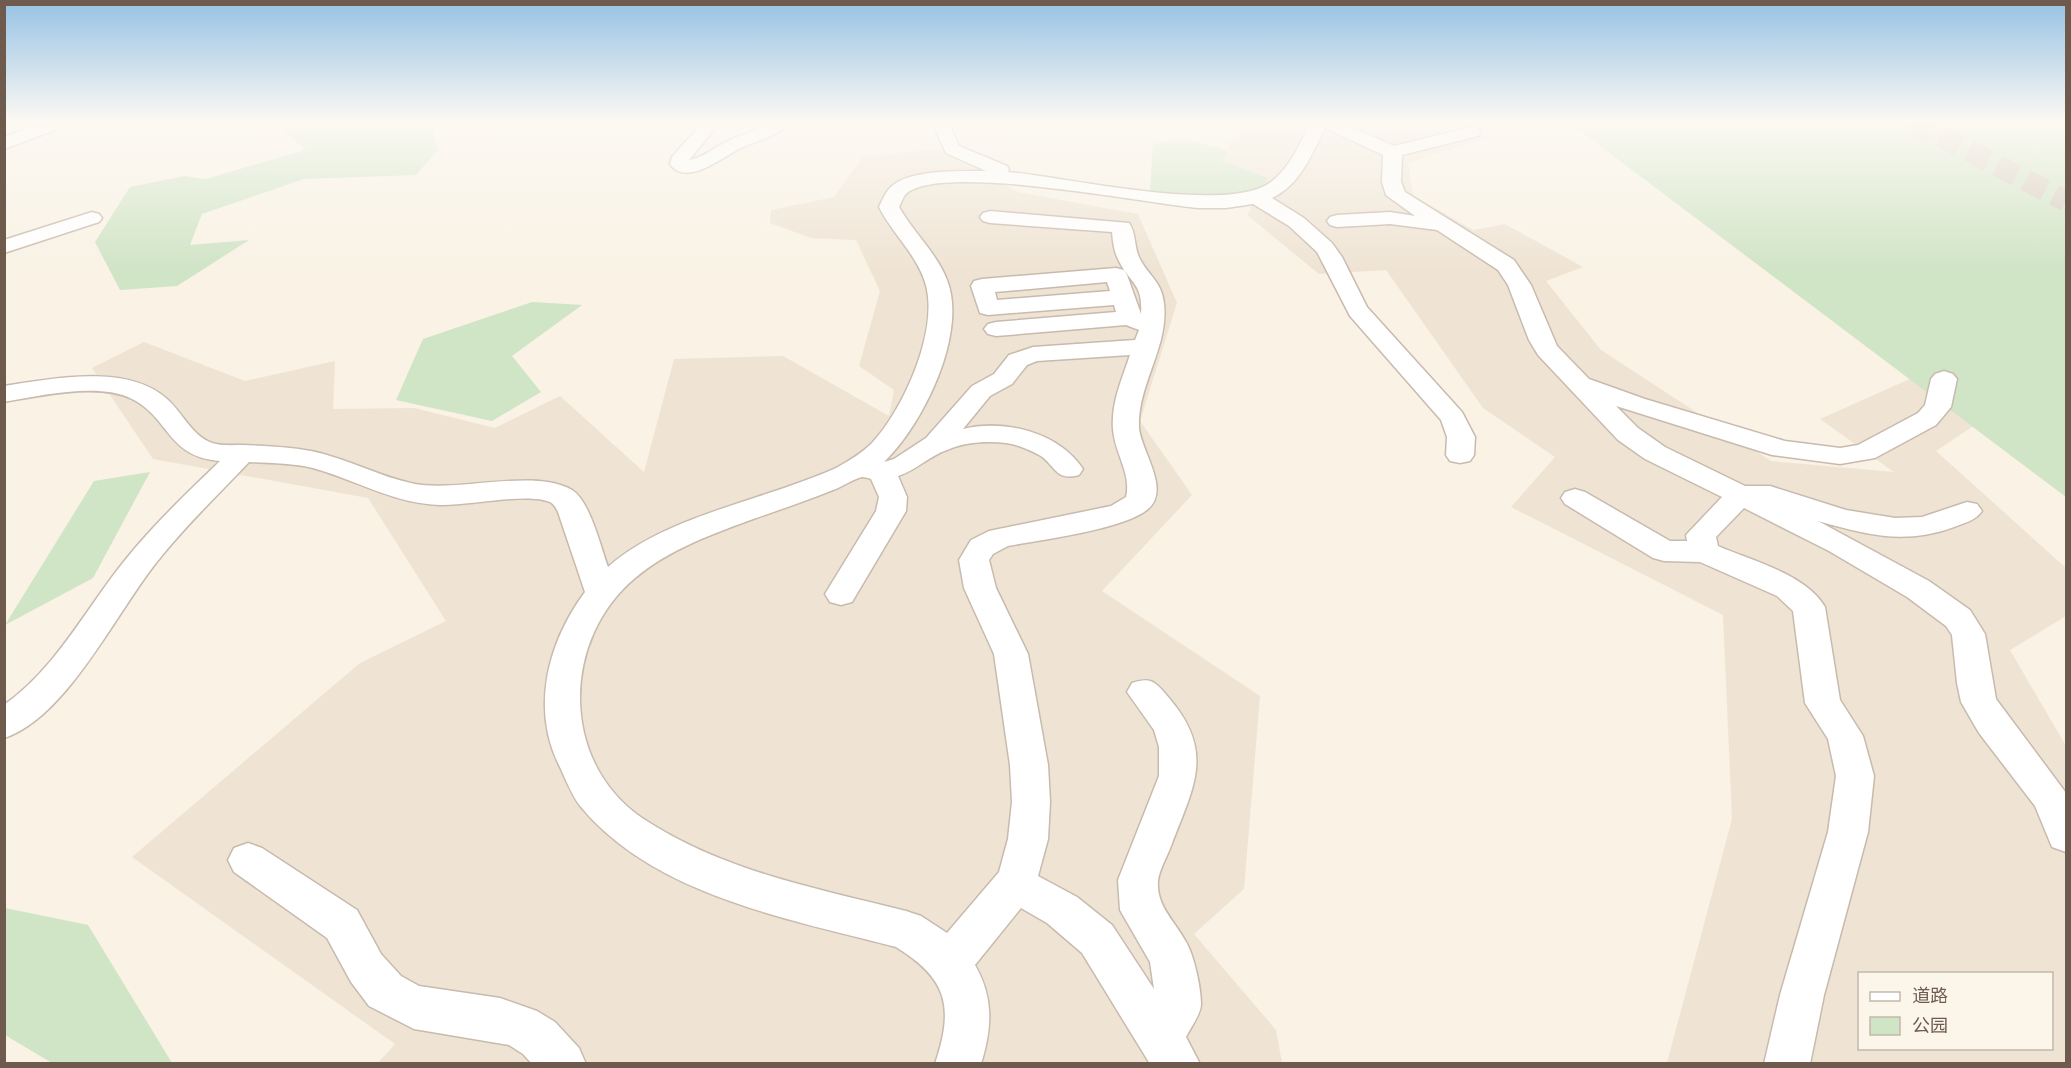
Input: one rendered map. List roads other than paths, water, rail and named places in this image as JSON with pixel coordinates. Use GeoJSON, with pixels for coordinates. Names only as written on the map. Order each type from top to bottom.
{"type":"FeatureCollection","features":[{"type":"Feature","properties":{"kind":"street"},"geometry":{"type":"LineString","coordinates":[[1004,171],[1021,178]]}},
{"type":"Feature","properties":{"kind":"street"},"geometry":{"type":"LineString","coordinates":[[870,470],[912,404],[929,365],[940,329],[942,312],[936,279],[928,263],[892,213],[889,200],[902,188],[932,179],[976,176],[1021,178],[1183,201],[1221,202],[1255,197],[1269,192],[1286,180],[1291,171]]}},
{"type":"Feature","properties":{"kind":"street"},"geometry":{"type":"LineString","coordinates":[[1391,171],[1390,175],[1396,195],[1506,265],[1517,278],[1538,336],[1547,350],[1628,434],[1655,453],[1850,550],[1918,589],[1958,618],[1968,634],[1974,683],[1979,702],[1992,723],[2050,798],[2067,835]]}},
{"type":"Feature","properties":{"kind":"street"},"geometry":{"type":"LineString","coordinates":[[1255,197],[1285,213],[1329,254],[1350,300],[1358,311],[1453,417],[1461,437],[1460,455]]}},
{"type":"Feature","properties":{"kind":"street"},"geometry":{"type":"LineString","coordinates":[[950,962],[1014,884],[1021,868],[1028,839],[1031,802],[1029,765],[1011,654],[980,588],[974,560],[982,547],[1000,538],[1120,514],[1139,502],[1143,486],[1126,430],[1127,404],[1138,322],[1153,304],[1149,285],[1130,262],[1125,250],[1122,227],[990,217]]}},
{"type":"Feature","properties":{"kind":"street"},"geometry":{"type":"LineString","coordinates":[[4,247],[92,218]]}},
{"type":"Feature","properties":{"kind":"street"},"geometry":{"type":"LineString","coordinates":[[1337,220],[1390,218],[1428,225],[1442,225]]}},
{"type":"Feature","properties":{"kind":"street"},"geometry":{"type":"LineString","coordinates":[[1497,258],[1516,263],[1526,273],[1560,344]]}},
{"type":"Feature","properties":{"kind":"street"},"geometry":{"type":"LineString","coordinates":[[1116,275],[1138,322],[988,309],[982,286],[1116,275]]}},
{"type":"Feature","properties":{"kind":"street"},"geometry":{"type":"LineString","coordinates":[[996,329],[1138,322]]}},
{"type":"Feature","properties":{"kind":"street"},"geometry":{"type":"LineString","coordinates":[[958,1064],[965,1047],[970,1014],[963,986],[950,962],[930,942],[906,930],[734,884],[697,870],[664,853],[612,816],[591,794],[577,771],[567,743],[562,716],[562,691],[573,641],[584,616],[601,592],[627,568],[660,549],[694,532],[843,476],[904,465],[936,444],[981,391],[1003,380],[1018,360],[1138,322]]}},
{"type":"Feature","properties":{"kind":"street"},"geometry":{"type":"LineString","coordinates":[[1577,381],[1635,405],[1782,449],[1840,456],[1864,452],[1927,419],[1938,407],[1944,379]]}},
{"type":"Feature","properties":{"kind":"street"},"geometry":{"type":"LineString","coordinates":[[4,394],[76,385],[118,386],[148,397],[158,405],[186,441],[196,448],[320,462],[387,486],[419,494],[455,496],[533,491],[561,496],[569,503],[573,512],[601,592]]}},
{"type":"Feature","properties":{"kind":"street"},"geometry":{"type":"LineString","coordinates":[[936,444],[977,434],[1012,435],[1050,450],[1069,469]]}},
{"type":"Feature","properties":{"kind":"street"},"geometry":{"type":"LineString","coordinates":[[4,724],[39,696],[61,672],[152,547],[242,454]]}},
{"type":"Feature","properties":{"kind":"street"},"geometry":{"type":"LineString","coordinates":[[841,594],[891,512],[893,497],[870,470]]}},
{"type":"Feature","properties":{"kind":"street"},"geometry":{"type":"LineString","coordinates":[[1704,552],[1701,535],[1742,496],[1756,494],[1785,499],[1819,512],[1880,526],[1906,528],[1934,524],[1967,511]]}},
{"type":"Feature","properties":{"kind":"street"},"geometry":{"type":"LineString","coordinates":[[1575,498],[1664,551],[1704,552],[1788,588],[1809,607],[1823,703],[1845,736],[1855,776],[1848,832],[1802,995],[1787,1064]]}},
{"type":"Feature","properties":{"kind":"street"},"geometry":{"type":"LineString","coordinates":[[1144,692],[1171,725],[1177,747],[1178,776],[1138,880],[1141,910],[1171,956],[1179,1005],[1169,1051]]}},
{"type":"Feature","properties":{"kind":"street"},"geometry":{"type":"LineString","coordinates":[[248,860],[342,924],[366,968],[385,991],[414,1007],[500,1020],[521,1027],[539,1038],[562,1064]]}},
{"type":"Feature","properties":{"kind":"street"},"geometry":{"type":"LineString","coordinates":[[1014,884],[1062,910],[1097,939],[1169,1051]]}},
{"type":"Feature","properties":{"kind":"tunnel"},"geometry":{"type":"LineString","coordinates":[[2008,171],[2066,201]]}}]}
